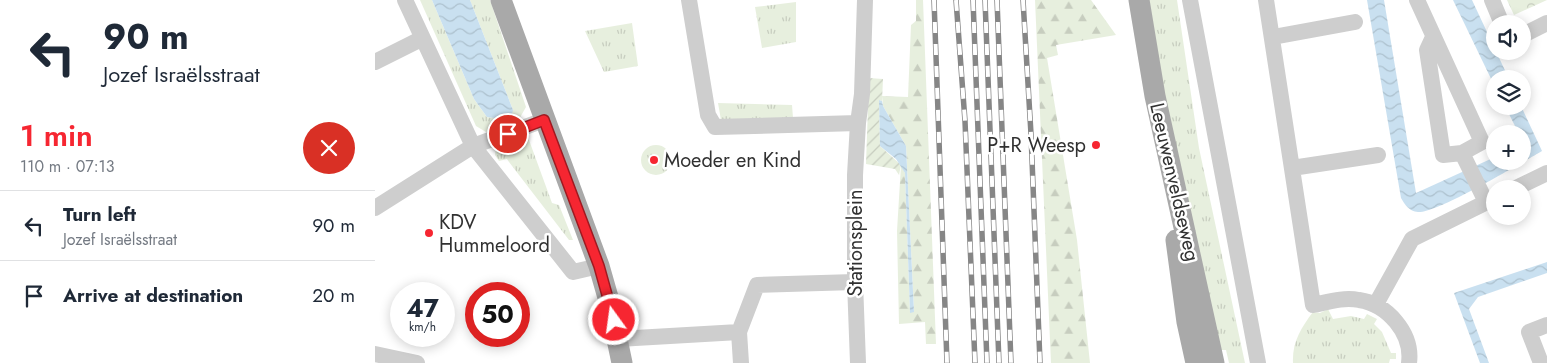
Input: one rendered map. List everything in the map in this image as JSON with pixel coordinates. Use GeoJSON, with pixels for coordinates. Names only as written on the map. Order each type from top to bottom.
{"type":"FeatureCollection","features":[{"type":"Feature","properties":{"kind":"main road"},"geometry":{"type":"LineString","coordinates":[[501,0],[599,266],[618,339],[622,363]]}},
{"type":"Feature","properties":{"kind":"main road","name":"Leeuwenveldseweg"},"geometry":{"type":"LineString","coordinates":[[1126,0],[1139,72],[1173,222],[1187,322],[1196,363]]}},
{"type":"Feature","properties":{"kind":"main road","name":"Leeuwenveldseweg"},"geometry":{"type":"LineString","coordinates":[[1139,0],[1155,96],[1215,363]]}},
{"type":"Feature","properties":{"kind":"street"},"geometry":{"type":"LineString","coordinates":[[405,0],[421,39],[473,146],[573,272],[599,266]]}},
{"type":"Feature","properties":{"kind":"street"},"geometry":{"type":"LineString","coordinates":[[689,0],[708,115],[715,127],[858,123]]}},
{"type":"Feature","properties":{"kind":"street","name":"Stationsplein"},"geometry":{"type":"LineString","coordinates":[[858,363],[855,282],[858,123],[863,94],[865,0]]}},
{"type":"Feature","properties":{"kind":"street"},"geometry":{"type":"LineString","coordinates":[[1190,0],[1258,363]]}},
{"type":"Feature","properties":{"kind":"street"},"geometry":{"type":"LineString","coordinates":[[1266,0],[1313,305],[1337,300],[1358,300],[1376,304],[1392,316],[1402,329],[1408,345],[1409,363]]}},
{"type":"Feature","properties":{"kind":"street"},"geometry":{"type":"LineString","coordinates":[[1417,0],[1482,142],[1464,158],[1443,155],[1427,50],[1433,37]]}},
{"type":"Feature","properties":{"kind":"street"},"geometry":{"type":"LineString","coordinates":[[1492,0],[1498,15]]}},
{"type":"Feature","properties":{"kind":"street"},"geometry":{"type":"LineString","coordinates":[[1273,36],[1355,22]]}},
{"type":"Feature","properties":{"kind":"street"},"geometry":{"type":"LineString","coordinates":[[1531,31],[1547,23]]}},
{"type":"Feature","properties":{"kind":"street"},"geometry":{"type":"LineString","coordinates":[[375,62],[421,39]]}},
{"type":"Feature","properties":{"kind":"street"},"geometry":{"type":"LineString","coordinates":[[375,208],[473,146],[544,120]]}},
{"type":"Feature","properties":{"kind":"street"},"geometry":{"type":"LineString","coordinates":[[1292,168],[1378,154]]}},
{"type":"Feature","properties":{"kind":"street"},"geometry":{"type":"LineString","coordinates":[[1464,158],[1486,196]]}},
{"type":"Feature","properties":{"kind":"street"},"geometry":{"type":"LineString","coordinates":[[1531,181],[1547,174]]}},
{"type":"Feature","properties":{"kind":"street"},"geometry":{"type":"LineString","coordinates":[[1376,304],[1412,239],[1486,200]]}},
{"type":"Feature","properties":{"kind":"street"},"geometry":{"type":"LineString","coordinates":[[741,363],[739,332],[757,286],[855,282]]}},
{"type":"Feature","properties":{"kind":"street"},"geometry":{"type":"LineString","coordinates":[[1541,363],[1529,332],[1547,325]]}},
{"type":"Feature","properties":{"kind":"street"},"geometry":{"type":"LineString","coordinates":[[618,339],[739,332]]}},
{"type":"Feature","properties":{"kind":"street"},"geometry":{"type":"LineString","coordinates":[[375,354],[396,361],[417,363]]}},
{"type":"Feature","properties":{"kind":"green space"},"geometry":{"type":"Polygon","coordinates":[[[420,0],[432,0],[474,99],[487,117],[495,118],[513,110],[470,0],[490,0],[526,107],[518,121],[486,132],[476,126],[420,0]]]}},
{"type":"Feature","properties":{"kind":"green space"},"geometry":{"type":"Polygon","coordinates":[[[916,0],[923,0],[936,344],[926,344],[925,322],[899,324],[897,231],[901,165],[905,173],[910,312],[914,312],[906,146],[883,106],[882,96],[908,97],[911,25],[916,21],[916,0]]]}},
{"type":"Feature","properties":{"kind":"green space"},"geometry":{"type":"Polygon","coordinates":[[[1035,0],[1091,0],[1116,35],[1056,45],[1058,55],[1047,58],[1077,240],[1090,363],[1051,363],[1035,0]]]}},
{"type":"Feature","properties":{"kind":"green space"},"geometry":{"type":"Polygon","coordinates":[[[1144,0],[1177,0],[1199,148],[1245,363],[1229,363],[1226,350],[1220,350],[1144,0]]]}},
{"type":"Feature","properties":{"kind":"green space"},"geometry":{"type":"Polygon","coordinates":[[[1507,0],[1547,0],[1514,15],[1507,0]]]}},
{"type":"Feature","properties":{"kind":"green space"},"geometry":{"type":"Polygon","coordinates":[[[796,2],[796,42],[762,48],[755,7],[796,2]]]}},
{"type":"Feature","properties":{"kind":"green space"},"geometry":{"type":"Polygon","coordinates":[[[632,23],[638,66],[604,72],[585,31],[632,23]]]}},
{"type":"Feature","properties":{"kind":"green space"},"geometry":{"type":"Polygon","coordinates":[[[869,78],[883,79],[882,101],[879,100],[880,146],[901,165],[899,175],[895,169],[866,164],[869,78]]]}},
{"type":"Feature","properties":{"kind":"green space"},"geometry":{"type":"Polygon","coordinates":[[[718,103],[792,105],[793,118],[721,120],[718,103]]]}},
{"type":"Feature","properties":{"kind":"green space"},"geometry":{"type":"Polygon","coordinates":[[[523,137],[529,140],[552,203],[559,205],[573,240],[569,240],[507,159],[499,161],[495,155],[496,147],[523,137]]]}},
{"type":"Feature","properties":{"kind":"green space"},"geometry":{"type":"Polygon","coordinates":[[[656,145],[662,146],[670,154],[670,166],[662,174],[656,175],[650,174],[642,166],[641,160],[642,154],[650,146],[656,145]]]}},
{"type":"Feature","properties":{"kind":"green space"},"geometry":{"type":"Polygon","coordinates":[[[1328,309],[1333,319],[1351,316],[1364,319],[1367,314],[1377,319],[1374,324],[1382,332],[1391,353],[1396,353],[1396,359],[1390,359],[1389,363],[1293,363],[1294,348],[1305,324],[1313,312],[1320,313],[1328,309]]]}},
{"type":"Feature","properties":{"kind":"water"},"geometry":{"type":"Polygon","coordinates":[[[432,0],[470,0],[513,110],[512,114],[502,119],[487,117],[474,99],[432,0]]]}},
{"type":"Feature","properties":{"kind":"water"},"geometry":{"type":"Polygon","coordinates":[[[1367,0],[1384,0],[1416,193],[1486,161],[1486,170],[1509,170],[1491,180],[1486,180],[1486,183],[1460,197],[1428,210],[1418,212],[1412,210],[1401,198],[1367,0]]]}},
{"type":"Feature","properties":{"kind":"water"},"geometry":{"type":"Polygon","coordinates":[[[1453,0],[1472,0],[1486,30],[1486,60],[1500,60],[1505,70],[1487,70],[1453,0]]]}},
{"type":"Feature","properties":{"kind":"water"},"geometry":{"type":"Polygon","coordinates":[[[879,100],[882,101],[906,146],[914,312],[910,313],[905,173],[896,159],[880,146],[879,100]]]}},
{"type":"Feature","properties":{"kind":"water"},"geometry":{"type":"Polygon","coordinates":[[[1510,115],[1525,115],[1530,125],[1514,125],[1510,115]]]}},
{"type":"Feature","properties":{"kind":"water"},"geometry":{"type":"Polygon","coordinates":[[[1531,127],[1542,151],[1531,157],[1531,127]]]}},
{"type":"Feature","properties":{"kind":"water"},"geometry":{"type":"Polygon","coordinates":[[[1547,262],[1547,273],[1478,297],[1469,309],[1489,363],[1480,363],[1454,293],[1547,262]]]}},
{"type":"Feature","properties":{"kind":"railway"},"geometry":{"type":"LineString","coordinates":[[934,0],[947,363]]}},
{"type":"Feature","properties":{"kind":"railway"},"geometry":{"type":"LineString","coordinates":[[956,0],[965,121],[975,363]]}},
{"type":"Feature","properties":{"kind":"railway"},"geometry":{"type":"LineString","coordinates":[[973,0],[987,363]]}},
{"type":"Feature","properties":{"kind":"railway"},"geometry":{"type":"LineString","coordinates":[[985,0],[999,363]]}},
{"type":"Feature","properties":{"kind":"railway"},"geometry":{"type":"LineString","coordinates":[[997,0],[1011,363]]}},
{"type":"Feature","properties":{"kind":"railway"},"geometry":{"type":"LineString","coordinates":[[1023,0],[1031,134],[1040,363]]}},
{"type":"Feature","properties":{"kind":"place","name":"P+R Weesp"},"geometry":{"type":"Point","coordinates":[1096,145]}},
{"type":"Feature","properties":{"kind":"place","name":"Moeder en Kind"},"geometry":{"type":"Point","coordinates":[654,160]}},
{"type":"Feature","properties":{"kind":"place","name":"KDV Hummeloord"},"geometry":{"type":"Point","coordinates":[429,233]}},
{"type":"Feature","properties":{"kind":"route"},"geometry":{"type":"LineString","coordinates":[[508,134],[544,120],[599,266],[614,320]]}}]}
